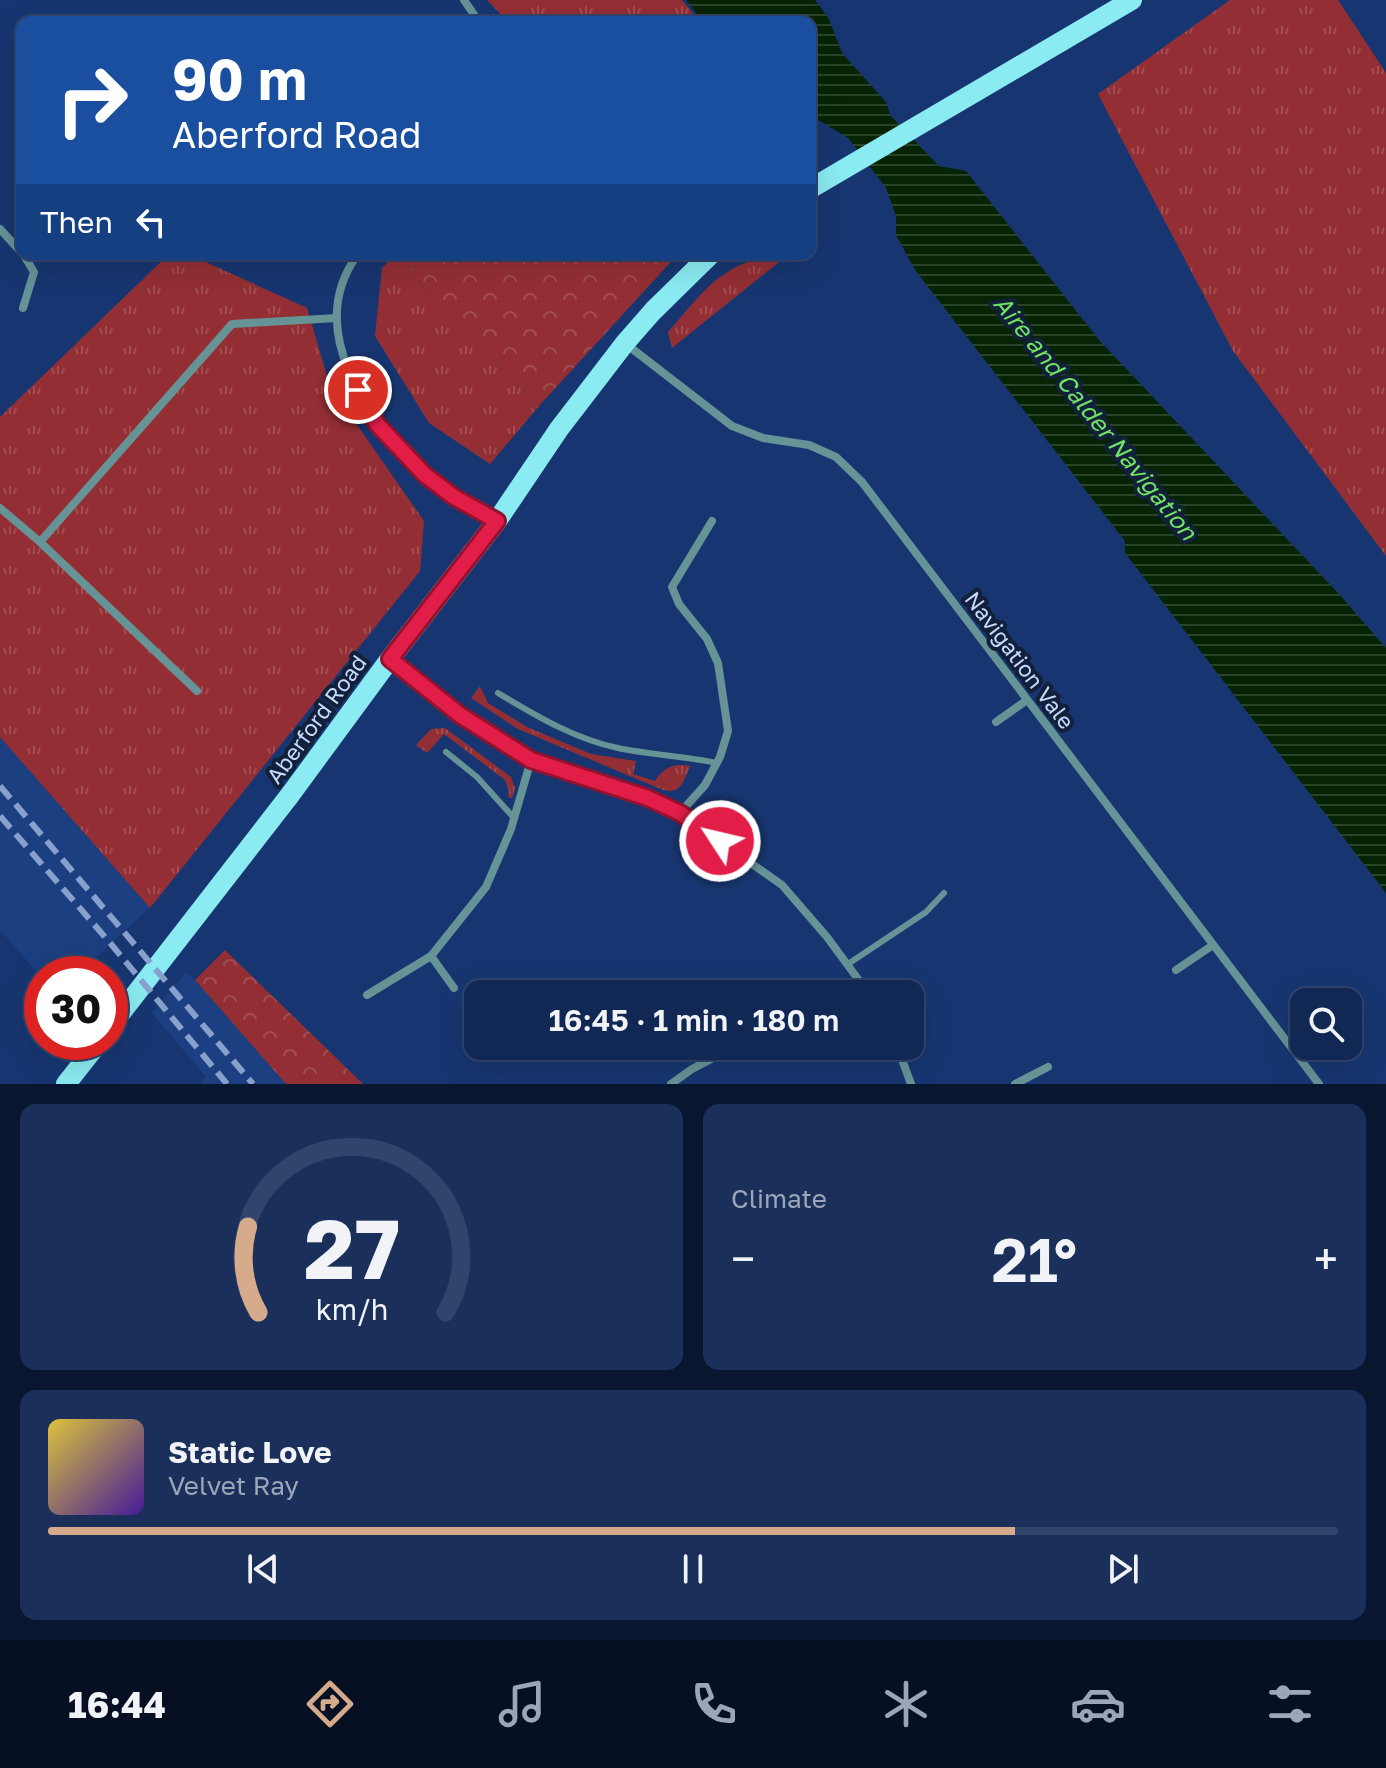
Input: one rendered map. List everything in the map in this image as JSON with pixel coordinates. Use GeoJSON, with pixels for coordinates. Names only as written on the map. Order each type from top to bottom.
{"type":"FeatureCollection","features":[{"type":"Feature","properties":{"kind":"main road"},"geometry":{"type":"LineString","coordinates":[[816,186],[1132,0]]}},
{"type":"Feature","properties":{"kind":"main road","name":"Aberford Road"},"geometry":{"type":"LineString","coordinates":[[128,1004],[497,521],[559,429],[625,343],[705,260]]}},
{"type":"Feature","properties":{"kind":"main road"},"geometry":{"type":"LineString","coordinates":[[66,1084],[85,1060]]}},
{"type":"Feature","properties":{"kind":"street"},"geometry":{"type":"LineString","coordinates":[[23,308],[34,272],[26,260]]}},
{"type":"Feature","properties":{"kind":"street"},"geometry":{"type":"LineString","coordinates":[[355,260],[338,297],[337,334],[343,361],[377,424],[425,475],[454,497],[497,521]]}},
{"type":"Feature","properties":{"kind":"street"},"geometry":{"type":"LineString","coordinates":[[40,542],[232,324],[337,318]]}},
{"type":"Feature","properties":{"kind":"street","name":"Navigation Vale"},"geometry":{"type":"LineString","coordinates":[[625,343],[732,426],[763,438],[809,445],[836,457],[862,482],[1319,1084]]}},
{"type":"Feature","properties":{"kind":"street"},"geometry":{"type":"LineString","coordinates":[[0,508],[197,691]]}},
{"type":"Feature","properties":{"kind":"street"},"geometry":{"type":"LineString","coordinates":[[680,813],[705,785],[717,763],[728,731],[718,663],[707,639],[679,604],[672,587],[712,521]]}},
{"type":"Feature","properties":{"kind":"street"},"geometry":{"type":"LineString","coordinates":[[390,659],[460,715],[531,760],[648,798],[680,813],[782,885],[860,980]]}},
{"type":"Feature","properties":{"kind":"street"},"geometry":{"type":"LineString","coordinates":[[996,722],[1027,700]]}},
{"type":"Feature","properties":{"kind":"street"},"geometry":{"type":"LineString","coordinates":[[367,995],[431,956],[486,887],[514,818],[531,760]]}},
{"type":"Feature","properties":{"kind":"street"},"geometry":{"type":"LineString","coordinates":[[1176,970],[1213,945]]}},
{"type":"Feature","properties":{"kind":"street"},"geometry":{"type":"LineString","coordinates":[[431,956],[454,988]]}},
{"type":"Feature","properties":{"kind":"street"},"geometry":{"type":"LineString","coordinates":[[671,1084],[709,1060]]}},
{"type":"Feature","properties":{"kind":"street"},"geometry":{"type":"LineString","coordinates":[[902,1060],[911,1084]]}},
{"type":"Feature","properties":{"kind":"street"},"geometry":{"type":"LineString","coordinates":[[1015,1084],[1048,1067]]}},
{"type":"Feature","properties":{"kind":"lane"},"geometry":{"type":"LineString","coordinates":[[498,693],[540,719],[602,743],[717,763]]}},
{"type":"Feature","properties":{"kind":"lane"},"geometry":{"type":"LineString","coordinates":[[446,752],[477,777],[514,818]]}},
{"type":"Feature","properties":{"kind":"lane"},"geometry":{"type":"LineString","coordinates":[[848,964],[926,912],[944,893]]}},
{"type":"Feature","properties":{"kind":"shaded area"},"geometry":{"type":"Polygon","coordinates":[[[0,737],[150,908],[98,956],[24,957],[0,930],[0,737]]]}},
{"type":"Feature","properties":{"kind":"shaded area"},"geometry":{"type":"Polygon","coordinates":[[[186,972],[286,1084],[199,1084],[206,1077],[152,1013],[186,972]]]}},
{"type":"Feature","properties":{"kind":"green space"},"geometry":{"type":"Polygon","coordinates":[[[487,0],[682,0],[695,16],[502,16],[487,0]]]}},
{"type":"Feature","properties":{"kind":"green space"},"geometry":{"type":"Polygon","coordinates":[[[1230,0],[1338,0],[1386,73],[1386,556],[1233,351],[1098,94],[1230,0]]]}},
{"type":"Feature","properties":{"kind":"green space"},"geometry":{"type":"Polygon","coordinates":[[[163,260],[201,260],[307,308],[330,386],[424,521],[420,571],[150,908],[0,737],[0,417],[163,260]]]}},
{"type":"Feature","properties":{"kind":"green space"},"geometry":{"type":"Polygon","coordinates":[[[390,260],[420,260],[409,273],[539,406],[490,464],[429,423],[375,336],[382,268],[390,260]]]}},
{"type":"Feature","properties":{"kind":"green space"},"geometry":{"type":"Polygon","coordinates":[[[420,260],[673,260],[539,406],[409,273],[420,260]]]}},
{"type":"Feature","properties":{"kind":"green space"},"geometry":{"type":"Polygon","coordinates":[[[782,260],[672,348],[668,332],[708,287],[745,263],[782,260]]]}},
{"type":"Feature","properties":{"kind":"green space"},"geometry":{"type":"Polygon","coordinates":[[[480,686],[488,703],[527,727],[591,754],[636,761],[633,774],[655,781],[670,767],[690,766],[686,776],[678,788],[663,790],[518,729],[471,698],[480,686]]]}},
{"type":"Feature","properties":{"kind":"green space"},"geometry":{"type":"Polygon","coordinates":[[[445,728],[511,777],[515,788],[512,798],[508,797],[505,780],[444,734],[427,753],[416,745],[431,729],[445,728]]]}},
{"type":"Feature","properties":{"kind":"green space"},"geometry":{"type":"Polygon","coordinates":[[[225,950],[363,1084],[286,1084],[195,980],[225,950]]]}},
{"type":"Feature","properties":{"kind":"water","name":"Aire and Calder Navigation"},"geometry":{"type":"Polygon","coordinates":[[[686,0],[815,0],[829,19],[842,53],[886,102],[890,115],[939,166],[966,171],[1099,340],[1339,594],[1386,648],[1386,893],[1125,553],[1125,541],[915,270],[896,235],[896,216],[886,188],[848,138],[816,119],[816,16],[698,16],[686,0]]]}},
{"type":"Feature","properties":{"kind":"railway"},"geometry":{"type":"LineString","coordinates":[[0,786],[253,1084]]}},
{"type":"Feature","properties":{"kind":"railway"},"geometry":{"type":"LineString","coordinates":[[0,816],[227,1084]]}},
{"type":"Feature","properties":{"kind":"route"},"geometry":{"type":"LineString","coordinates":[[358,390],[377,424],[425,475],[454,497],[497,521],[390,659],[460,715],[531,760],[648,798],[680,813],[720,841]]}}]}
